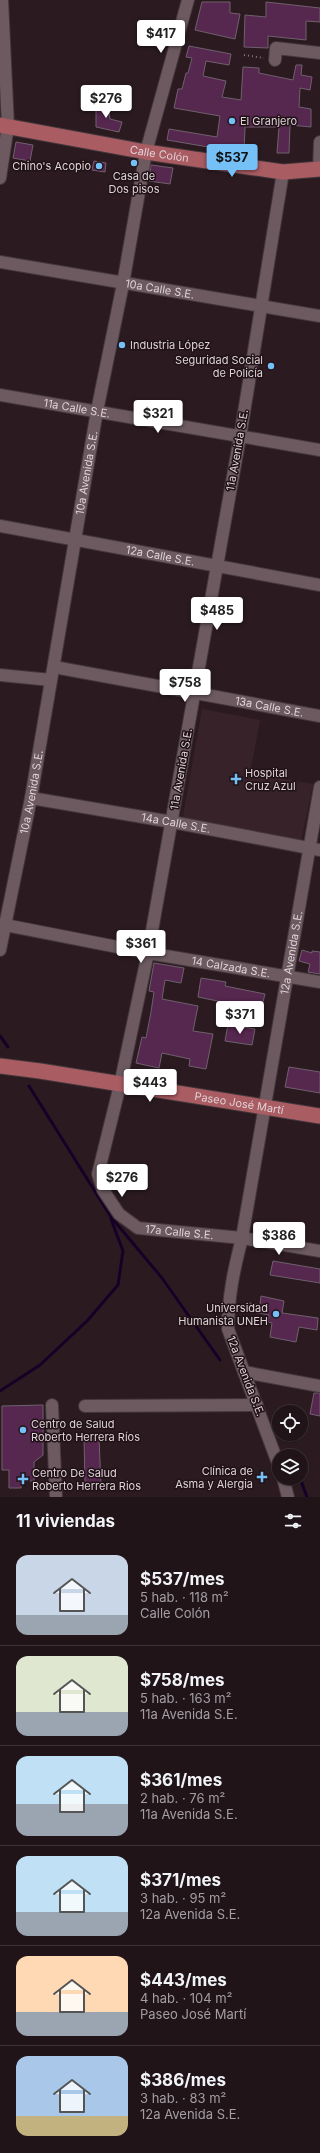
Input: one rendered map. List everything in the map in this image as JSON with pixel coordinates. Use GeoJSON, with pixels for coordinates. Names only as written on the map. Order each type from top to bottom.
{"type":"FeatureCollection","features":[{"type":"Feature","properties":{"kind":"main road","name":"Calle Colón"},"geometry":{"type":"LineString","coordinates":[[4,125],[146,152],[283,172],[320,170]]}},
{"type":"Feature","properties":{"kind":"main road","name":"Paseo José Martí"},"geometry":{"type":"LineString","coordinates":[[0,1057],[40,1071]]}},
{"type":"Feature","properties":{"kind":"main road","name":"Paseo José Martí"},"geometry":{"type":"LineString","coordinates":[[0,1066],[40,1071],[320,1116]]}},
{"type":"Feature","properties":{"kind":"street"},"geometry":{"type":"LineString","coordinates":[[0,178],[4,125],[2,0]]}},
{"type":"Feature","properties":{"kind":"street","name":"10a Avenida S.E."},"geometry":{"type":"LineString","coordinates":[[0,950],[2,925],[31,798],[97,411],[123,284],[146,152],[188,0]]}},
{"type":"Feature","properties":{"kind":"street"},"geometry":{"type":"LineString","coordinates":[[275,60],[276,48],[320,53]]}},
{"type":"Feature","properties":{"kind":"street"},"geometry":{"type":"LineString","coordinates":[[320,142],[320,170]]}},
{"type":"Feature","properties":{"kind":"street","name":"11a Avenida S.E."},"geometry":{"type":"LineString","coordinates":[[98,1174],[120,1085],[148,953],[240,437],[260,305],[283,172]]}},
{"type":"Feature","properties":{"kind":"street","name":"10a Calle S.E."},"geometry":{"type":"LineString","coordinates":[[0,262],[123,284],[260,305],[320,316]]}},
{"type":"Feature","properties":{"kind":"street","name":"11a Calle S.E."},"geometry":{"type":"LineString","coordinates":[[0,395],[320,450]]}},
{"type":"Feature","properties":{"kind":"street","name":"12a Calle S.E."},"geometry":{"type":"LineString","coordinates":[[0,526],[76,538],[320,585]]}},
{"type":"Feature","properties":{"kind":"street","name":"13a Calle S.E."},"geometry":{"type":"LineString","coordinates":[[54,667],[320,716]]}},
{"type":"Feature","properties":{"kind":"street"},"geometry":{"type":"LineString","coordinates":[[0,675],[51,680]]}},
{"type":"Feature","properties":{"kind":"street","name":"12a Avenida S.E."},"geometry":{"type":"LineString","coordinates":[[273,1449],[228,1329],[228,1322],[231,1280],[242,1238],[286,976],[315,849],[320,787]]}},
{"type":"Feature","properties":{"kind":"street","name":"14a Calle S.E."},"geometry":{"type":"LineString","coordinates":[[31,798],[172,822],[315,849]]}},
{"type":"Feature","properties":{"kind":"street","name":"14 Calzada S.E."},"geometry":{"type":"LineString","coordinates":[[2,925],[148,953],[320,982]]}},
{"type":"Feature","properties":{"kind":"street","name":"17a Calle S.E."},"geometry":{"type":"LineString","coordinates":[[98,1174],[103,1190],[119,1214],[138,1228],[242,1238],[320,1251]]}},
{"type":"Feature","properties":{"kind":"street"},"geometry":{"type":"LineString","coordinates":[[244,1372],[320,1386]]}},
{"type":"Feature","properties":{"kind":"street"},"geometry":{"type":"LineString","coordinates":[[52,1405],[56,1497]]}},
{"type":"Feature","properties":{"kind":"street"},"geometry":{"type":"LineString","coordinates":[[85,1406],[257,1405]]}},
{"type":"Feature","properties":{"kind":"street"},"geometry":{"type":"LineString","coordinates":[[285,1485],[288,1497]]}},
{"type":"Feature","properties":{"kind":"path"},"geometry":{"type":"LineString","coordinates":[[244,55],[275,60]]}},
{"type":"Feature","properties":{"kind":"shaded area","name":"Hospital Cruz Azul"},"geometry":{"type":"Polygon","coordinates":[[[202,709],[260,720],[250,773],[313,784],[301,841],[183,817],[202,709]]]}},
{"type":"Feature","properties":{"kind":"building"},"geometry":{"type":"Polygon","coordinates":[[[202,2],[230,2],[230,13],[240,14],[235,39],[195,30],[202,2]]]}},
{"type":"Feature","properties":{"kind":"building"},"geometry":{"type":"Polygon","coordinates":[[[266,2],[320,8],[320,22],[306,21],[306,40],[268,36],[268,48],[244,47],[245,15],[266,17],[266,2]]]}},
{"type":"Feature","properties":{"kind":"building"},"geometry":{"type":"Polygon","coordinates":[[[189,46],[231,54],[229,65],[206,61],[203,76],[226,81],[222,97],[241,100],[243,67],[259,68],[259,73],[293,80],[296,65],[302,65],[301,75],[312,77],[310,90],[300,88],[299,107],[311,109],[311,127],[290,125],[289,153],[277,153],[279,127],[245,127],[244,153],[167,140],[169,129],[217,137],[220,116],[174,108],[178,89],[182,89],[192,58],[186,57],[189,46]]]}},
{"type":"Feature","properties":{"kind":"building"},"geometry":{"type":"Polygon","coordinates":[[[96,105],[108,105],[110,119],[122,122],[119,132],[96,127],[96,105]]]}},
{"type":"Feature","properties":{"kind":"building"},"geometry":{"type":"Polygon","coordinates":[[[16,142],[33,145],[30,161],[13,158],[16,142]]]}},
{"type":"Feature","properties":{"kind":"building","name":"Chino's Acopio"},"geometry":{"type":"Polygon","coordinates":[[[94,161],[106,163],[105,172],[92,170],[94,161]]]}},
{"type":"Feature","properties":{"kind":"building"},"geometry":{"type":"Polygon","coordinates":[[[151,165],[173,168],[170,184],[149,181],[151,165]]]}},
{"type":"Feature","properties":{"kind":"building"},"geometry":{"type":"Polygon","coordinates":[[[302,950],[312,953],[312,951],[320,952],[320,974],[308,972],[310,964],[299,961],[302,950]]]}},
{"type":"Feature","properties":{"kind":"building"},"geometry":{"type":"Polygon","coordinates":[[[154,963],[184,968],[181,983],[165,980],[162,999],[198,1006],[193,1031],[213,1034],[206,1069],[189,1066],[190,1059],[162,1053],[159,1068],[136,1063],[142,1037],[146,1038],[151,1012],[154,992],[149,991],[154,963]]]}},
{"type":"Feature","properties":{"kind":"building"},"geometry":{"type":"Polygon","coordinates":[[[201,978],[226,982],[225,986],[265,994],[261,1010],[198,997],[201,978]]]}},
{"type":"Feature","properties":{"kind":"building"},"geometry":{"type":"Polygon","coordinates":[[[228,1024],[255,1029],[252,1045],[225,1041],[228,1024]]]}},
{"type":"Feature","properties":{"kind":"building"},"geometry":{"type":"Polygon","coordinates":[[[289,1067],[320,1072],[320,1093],[285,1087],[289,1067]]]}},
{"type":"Feature","properties":{"kind":"building"},"geometry":{"type":"Polygon","coordinates":[[[273,1261],[320,1269],[320,1283],[270,1275],[273,1261]]]}},
{"type":"Feature","properties":{"kind":"building","name":"Universidad Humanista UNEH"},"geometry":{"type":"Polygon","coordinates":[[[261,1296],[284,1301],[282,1313],[318,1318],[317,1330],[299,1327],[296,1342],[270,1337],[272,1323],[268,1322],[269,1315],[247,1311],[249,1303],[260,1305],[261,1296]]]}},
{"type":"Feature","properties":{"kind":"building"},"geometry":{"type":"Polygon","coordinates":[[[314,1393],[320,1393],[320,1416],[310,1414],[314,1393]]]}},
{"type":"Feature","properties":{"kind":"building","name":"Centro de Salud Roberto Herrera Ríos"},"geometry":{"type":"Polygon","coordinates":[[[43,1405],[43,1455],[34,1462],[34,1481],[21,1481],[21,1488],[9,1488],[9,1470],[2,1470],[2,1406],[43,1405]]]}},
{"type":"Feature","properties":{"kind":"building"},"geometry":{"type":"Polygon","coordinates":[[[84,1438],[99,1438],[101,1485],[85,1485],[84,1438]]]}},
{"type":"Feature","properties":{"kind":"waterway"},"geometry":{"type":"LineString","coordinates":[[0,1036],[8,1047]]}},
{"type":"Feature","properties":{"kind":"waterway"},"geometry":{"type":"LineString","coordinates":[[29,1086],[111,1217],[162,1278],[220,1360]]}},
{"type":"Feature","properties":{"kind":"waterway"},"geometry":{"type":"LineString","coordinates":[[0,1391],[40,1365],[87,1321],[118,1285],[123,1251],[111,1219]]}},
{"type":"Feature","properties":{"kind":"waterway"},"geometry":{"type":"LineString","coordinates":[[303,1485],[307,1497]]}},
{"type":"Feature","properties":{"kind":"place","name":"El Granjero"},"geometry":{"type":"Point","coordinates":[232,121]}},
{"type":"Feature","properties":{"kind":"place","name":"Casa de Dos pisos"},"geometry":{"type":"Point","coordinates":[134,163]}},
{"type":"Feature","properties":{"kind":"place","name":"Chino's Acopio"},"geometry":{"type":"Point","coordinates":[99,166]}},
{"type":"Feature","properties":{"kind":"place","name":"Industria López"},"geometry":{"type":"Point","coordinates":[122,345]}},
{"type":"Feature","properties":{"kind":"place","name":"Seguridad Social de Policía"},"geometry":{"type":"Point","coordinates":[271,366]}},
{"type":"Feature","properties":{"kind":"place","name":"Hospital Cruz Azul"},"geometry":{"type":"Point","coordinates":[236,779]}},
{"type":"Feature","properties":{"kind":"place","name":"Universidad Humanista UNEH"},"geometry":{"type":"Point","coordinates":[276,1314]}},
{"type":"Feature","properties":{"kind":"place","name":"Centro de Salud Roberto Herrera Ríos"},"geometry":{"type":"Point","coordinates":[23,1430]}},
{"type":"Feature","properties":{"kind":"place","name":"Clínica de Asma y Alergia"},"geometry":{"type":"Point","coordinates":[262,1477]}},
{"type":"Feature","properties":{"kind":"place","name":"Centro De Salud Roberto Herrera Rios"},"geometry":{"type":"Point","coordinates":[23,1479]}}]}
